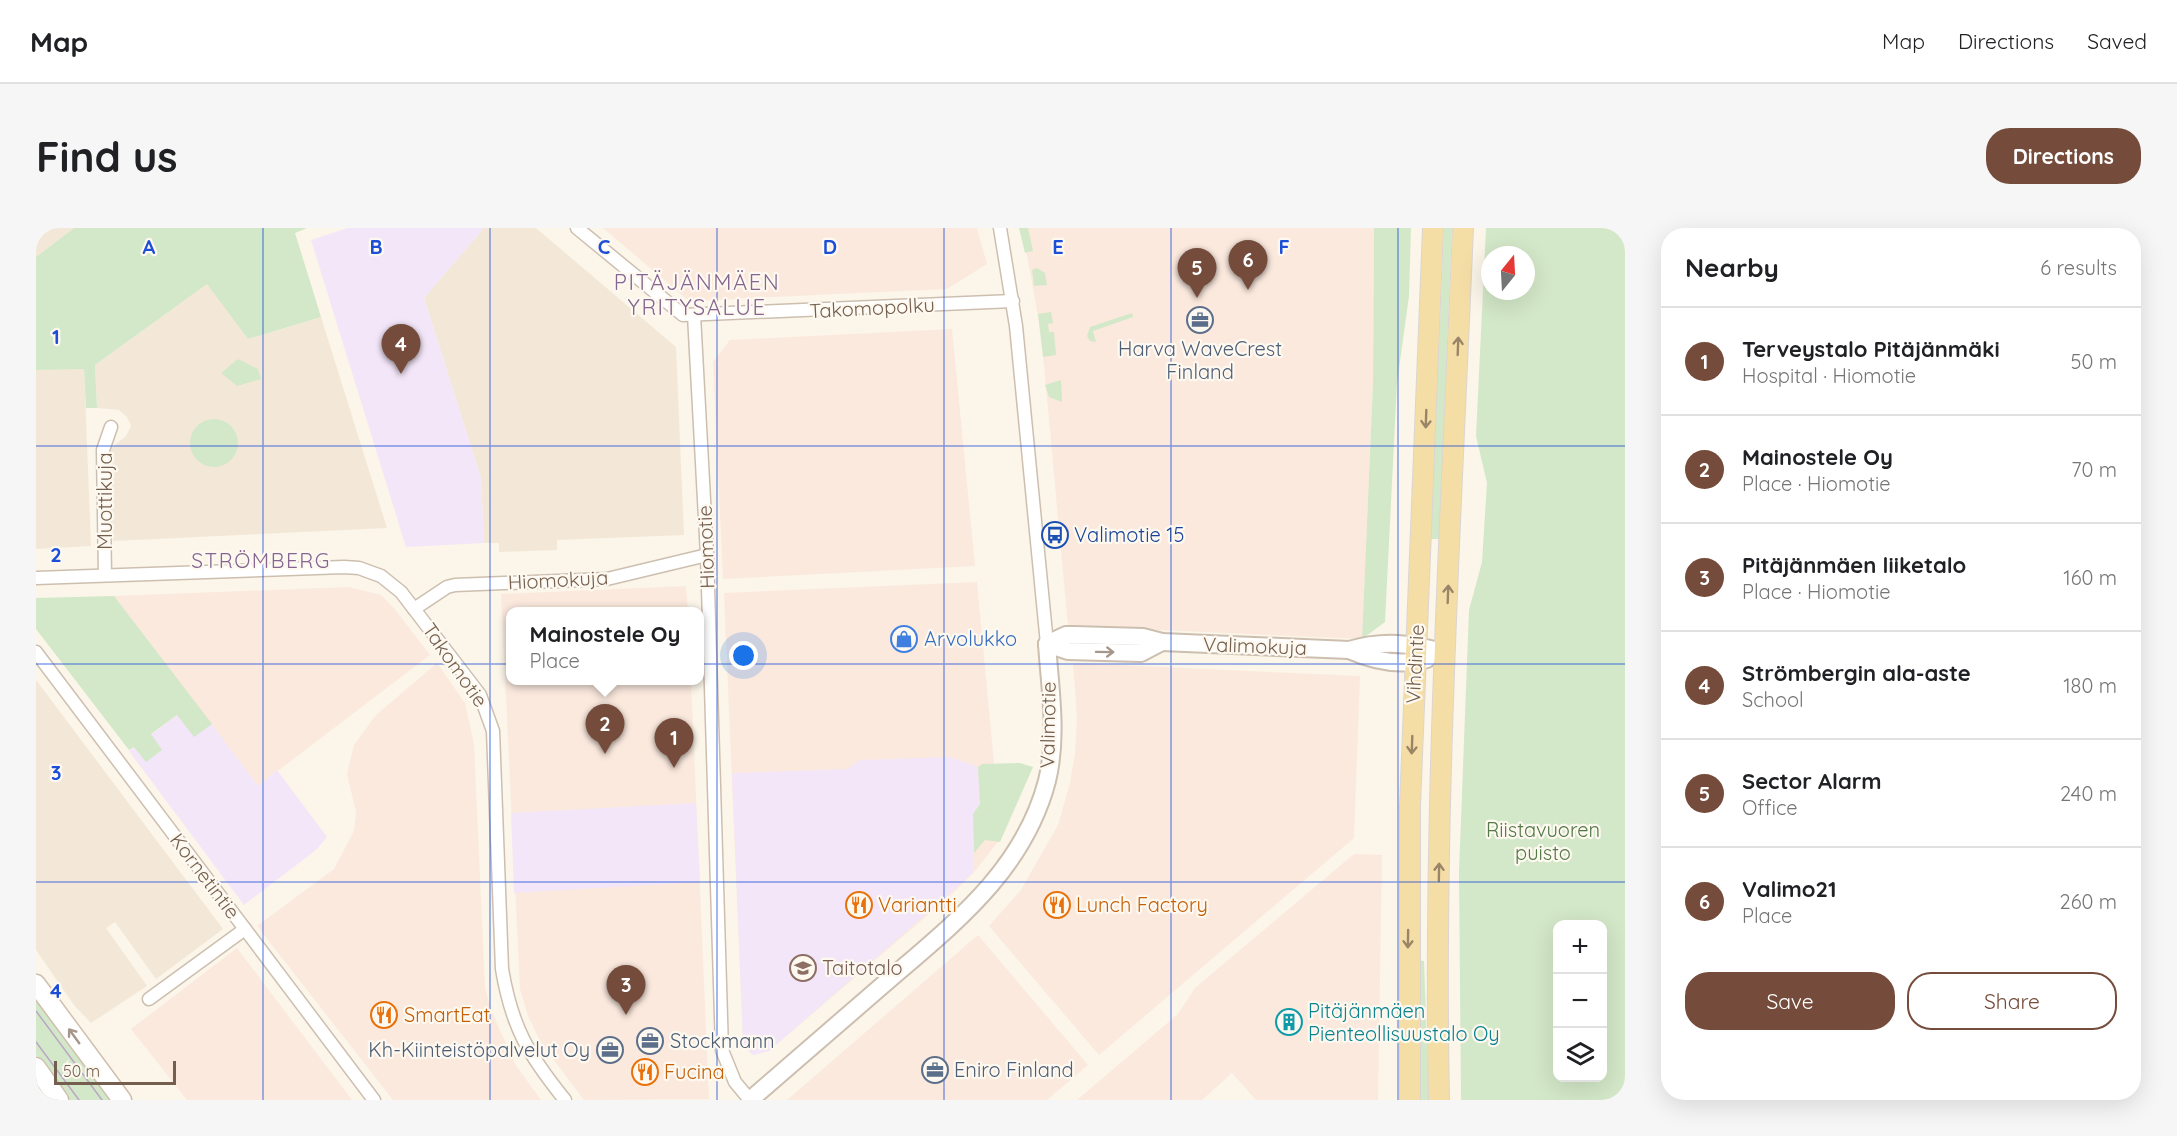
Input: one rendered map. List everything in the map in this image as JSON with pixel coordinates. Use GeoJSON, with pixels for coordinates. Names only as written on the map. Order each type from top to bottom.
{"type":"FeatureCollection","features":[{"type":"Feature","properties":{"kind":"main road","name":"Vihdintie"},"geometry":{"type":"LineString","coordinates":[[1410,1100],[1410,817],[1434,228]]}},
{"type":"Feature","properties":{"kind":"main road","name":"Vihdintie"},"geometry":{"type":"LineString","coordinates":[[1440,1100],[1438,973],[1445,653],[1463,228]]}},
{"type":"Feature","properties":{"kind":"main road"},"geometry":{"type":"LineString","coordinates":[[36,984],[122,1100]]}},
{"type":"Feature","properties":{"kind":"main road"},"geometry":{"type":"LineString","coordinates":[[36,1067],[59,1100]]}},
{"type":"Feature","properties":{"kind":"street"},"geometry":{"type":"LineString","coordinates":[[577,228],[675,310],[682,315],[694,315]]}},
{"type":"Feature","properties":{"kind":"street","name":"Valimotie"},"geometry":{"type":"LineString","coordinates":[[750,1100],[967,912],[1013,858],[1037,809],[1051,758],[1053,716],[1013,301],[1000,228]]}},
{"type":"Feature","properties":{"kind":"street","name":"Takomopolku"},"geometry":{"type":"LineString","coordinates":[[694,315],[1013,301]]}},
{"type":"Feature","properties":{"kind":"street","name":"Hiomotie"},"geometry":{"type":"LineString","coordinates":[[694,315],[707,555],[722,1050],[735,1082],[750,1100]]}},
{"type":"Feature","properties":{"kind":"street","name":"Muottikuja"},"geometry":{"type":"LineString","coordinates":[[105,575],[103,450],[111,428]]}},
{"type":"Feature","properties":{"kind":"street","name":"Hiomokuja"},"geometry":{"type":"LineString","coordinates":[[414,609],[447,587],[455,585],[607,579],[707,555]]}},
{"type":"Feature","properties":{"kind":"street","name":"Takomotie"},"geometry":{"type":"LineString","coordinates":[[36,578],[359,568],[389,581],[414,609],[480,695],[491,720],[502,969],[507,1001],[525,1047],[565,1100]]}},
{"type":"Feature","properties":{"kind":"street","name":"Valimokuja"},"geometry":{"type":"LineString","coordinates":[[1047,644],[1068,651],[1141,653],[1162,642],[1349,650],[1372,643],[1416,653],[1445,653]]}},
{"type":"Feature","properties":{"kind":"street","name":"Kornetintie"},"geometry":{"type":"LineString","coordinates":[[36,652],[374,1100]]}},
{"type":"Feature","properties":{"kind":"street"},"geometry":{"type":"LineString","coordinates":[[149,999],[245,929]]}},
{"type":"Feature","properties":{"kind":"shaded area"},"geometry":{"type":"Polygon","coordinates":[[[36,228],[74,228],[36,257],[36,228]]]}},
{"type":"Feature","properties":{"kind":"shaded area"},"geometry":{"type":"Polygon","coordinates":[[[348,228],[484,228],[424,298],[481,478],[484,543],[406,547],[311,240],[348,228]]]}},
{"type":"Feature","properties":{"kind":"shaded area"},"geometry":{"type":"Polygon","coordinates":[[[484,228],[536,228],[676,347],[684,535],[557,540],[557,550],[499,552],[499,543],[484,543],[481,478],[424,298],[484,228]]]}},
{"type":"Feature","properties":{"kind":"shaded area"},"geometry":{"type":"Polygon","coordinates":[[[603,228],[977,228],[987,264],[947,289],[689,301],[603,228]]]}},
{"type":"Feature","properties":{"kind":"shaded area"},"geometry":{"type":"Polygon","coordinates":[[[1022,228],[1374,228],[1373,382],[1362,639],[1068,626],[1041,333],[1022,228]]]}},
{"type":"Feature","properties":{"kind":"shaded area"},"geometry":{"type":"Polygon","coordinates":[[[208,283],[248,339],[321,317],[387,528],[113,541],[109,450],[126,436],[131,426],[127,417],[119,410],[97,408],[95,365],[208,283]]]}},
{"type":"Feature","properties":{"kind":"shaded area"},"geometry":{"type":"Polygon","coordinates":[[[952,329],[975,566],[723,579],[713,362],[730,340],[952,329]]]}},
{"type":"Feature","properties":{"kind":"shaded area"},"geometry":{"type":"Polygon","coordinates":[[[84,368],[91,546],[36,549],[36,370],[84,368]]]}},
{"type":"Feature","properties":{"kind":"shaded area"},"geometry":{"type":"Polygon","coordinates":[[[977,582],[1001,838],[975,871],[951,895],[769,1051],[753,1055],[746,1049],[743,1041],[724,593],[977,582]]]}},
{"type":"Feature","properties":{"kind":"shaded area"},"geometry":{"type":"Polygon","coordinates":[[[686,586],[688,607],[506,607],[506,685],[691,685],[709,1099],[584,1100],[541,1043],[528,1016],[520,989],[501,594],[686,586]]]}},
{"type":"Feature","properties":{"kind":"shaded area"},"geometry":{"type":"Polygon","coordinates":[[[349,587],[381,595],[394,608],[430,655],[258,786],[114,596],[349,587]]]}},
{"type":"Feature","properties":{"kind":"shaded area"},"geometry":{"type":"Polygon","coordinates":[[[437,663],[465,703],[474,744],[485,988],[491,1010],[515,1064],[541,1100],[393,1100],[257,926],[334,869],[354,831],[356,812],[347,774],[354,745],[376,715],[437,663]]]}},
{"type":"Feature","properties":{"kind":"shaded area"},"geometry":{"type":"Polygon","coordinates":[[[1073,663],[1360,676],[1354,838],[1099,1055],[989,926],[1021,890],[1058,825],[1070,783],[1075,753],[1077,717],[1073,663]]]}},
{"type":"Feature","properties":{"kind":"shaded area"},"geometry":{"type":"Polygon","coordinates":[[[36,680],[223,929],[156,979],[115,922],[106,928],[147,986],[91,1023],[74,1005],[36,950],[36,680]]]}},
{"type":"Feature","properties":{"kind":"shaded area"},"geometry":{"type":"Polygon","coordinates":[[[195,702],[258,786],[277,770],[327,837],[316,850],[244,905],[129,751],[195,702]]]}},
{"type":"Feature","properties":{"kind":"shaded area","name":"Taitotalo"},"geometry":{"type":"Polygon","coordinates":[[[950,757],[978,767],[980,804],[973,814],[973,873],[769,1051],[753,1055],[746,1049],[743,1041],[732,773],[847,769],[860,760],[950,757]]]}},
{"type":"Feature","properties":{"kind":"shaded area"},"geometry":{"type":"Polygon","coordinates":[[[696,803],[700,882],[514,893],[511,813],[696,803]]]}},
{"type":"Feature","properties":{"kind":"shaded area"},"geometry":{"type":"Polygon","coordinates":[[[1354,854],[1382,855],[1378,1100],[1256,1100],[1232,1073],[1202,1100],[1077,1100],[1178,1014],[1195,988],[1354,854]]]}},
{"type":"Feature","properties":{"kind":"shaded area"},"geometry":{"type":"Polygon","coordinates":[[[978,935],[1088,1065],[1047,1100],[787,1100],[978,935]]]}},
{"type":"Feature","properties":{"kind":"shaded area"},"geometry":{"type":"Polygon","coordinates":[[[237,948],[352,1100],[187,1100],[131,1029],[237,948]]]}},
{"type":"Feature","properties":{"kind":"green space"},"geometry":{"type":"Polygon","coordinates":[[[74,228],[307,228],[295,233],[321,317],[248,339],[207,284],[95,365],[97,408],[86,408],[84,369],[36,370],[36,257],[74,228]]]}},
{"type":"Feature","properties":{"kind":"green space"},"geometry":{"type":"Polygon","coordinates":[[[1019,228],[1028,228],[1033,251],[1025,253],[1019,228]]]}},
{"type":"Feature","properties":{"kind":"green space"},"geometry":{"type":"Polygon","coordinates":[[[1374,228],[1411,228],[1409,296],[1397,383],[1385,622],[1362,639],[1373,383],[1374,228]]]}},
{"type":"Feature","properties":{"kind":"green space"},"geometry":{"type":"Polygon","coordinates":[[[1444,228],[1452,228],[1439,539],[1431,539],[1444,228]]]}},
{"type":"Feature","properties":{"kind":"green space","name":"Riistavuoren puisto"},"geometry":{"type":"Polygon","coordinates":[[[1486,228],[1625,228],[1625,1100],[1461,1100],[1459,872],[1469,610],[1482,562],[1487,483],[1476,436],[1483,300],[1535,300],[1535,246],[1485,246],[1486,228]]]}},
{"type":"Feature","properties":{"kind":"green space"},"geometry":{"type":"Polygon","coordinates":[[[1037,268],[1045,273],[1047,285],[1034,286],[1032,270],[1037,268]]]}},
{"type":"Feature","properties":{"kind":"green space"},"geometry":{"type":"Polygon","coordinates":[[[1051,312],[1053,323],[1048,324],[1049,332],[1054,332],[1056,355],[1043,357],[1038,314],[1051,312]]]}},
{"type":"Feature","properties":{"kind":"green space"},"geometry":{"type":"Polygon","coordinates":[[[1132,313],[1133,317],[1093,331],[1096,342],[1090,341],[1087,336],[1090,327],[1132,313]]]}},
{"type":"Feature","properties":{"kind":"green space"},"geometry":{"type":"Polygon","coordinates":[[[238,359],[258,369],[261,379],[237,386],[221,373],[238,359]]]}},
{"type":"Feature","properties":{"kind":"green space"},"geometry":{"type":"Polygon","coordinates":[[[1061,380],[1062,402],[1049,397],[1045,385],[1061,380]]]}},
{"type":"Feature","properties":{"kind":"green space"},"geometry":{"type":"Polygon","coordinates":[[[214,419],[231,426],[238,443],[231,460],[214,467],[197,460],[190,443],[197,426],[214,419]]]}},
{"type":"Feature","properties":{"kind":"green space"},"geometry":{"type":"Polygon","coordinates":[[[114,596],[212,724],[194,737],[177,715],[151,734],[162,750],[146,762],[134,747],[129,750],[36,629],[36,598],[114,596]]]}},
{"type":"Feature","properties":{"kind":"green space"},"geometry":{"type":"Polygon","coordinates":[[[1020,763],[1033,767],[1000,842],[985,840],[974,853],[973,814],[980,804],[978,767],[982,764],[1020,763]]]}},
{"type":"Feature","properties":{"kind":"green space"},"geometry":{"type":"Polygon","coordinates":[[[1418,960],[1424,961],[1429,1100],[1420,1100],[1418,960]]]}},
{"type":"Feature","properties":{"kind":"green space"},"geometry":{"type":"Polygon","coordinates":[[[36,997],[114,1100],[69,1100],[36,1055],[36,997]]]}},
{"type":"Feature","properties":{"kind":"tram line"},"geometry":{"type":"LineString","coordinates":[[36,1011],[102,1100]]}},
{"type":"Feature","properties":{"kind":"tram line"},"geometry":{"type":"LineString","coordinates":[[36,1042],[79,1100]]}},
{"type":"Feature","properties":{"kind":"place","name":"Valimo21"},"geometry":{"type":"Point","coordinates":[1248,290]}},
{"type":"Feature","properties":{"kind":"place","name":"Sector Alarm"},"geometry":{"type":"Point","coordinates":[1197,298]}},
{"type":"Feature","properties":{"kind":"place","name":"Harva WaveCrest Finland"},"geometry":{"type":"Point","coordinates":[1200,320]}},
{"type":"Feature","properties":{"kind":"place","name":"Strömbergin ala-aste"},"geometry":{"type":"Point","coordinates":[401,374]}},
{"type":"Feature","properties":{"kind":"place","name":"Valimotie 15"},"geometry":{"type":"Point","coordinates":[1055,535]}},
{"type":"Feature","properties":{"kind":"place","name":"Arvolukko"},"geometry":{"type":"Point","coordinates":[904,639]}},
{"type":"Feature","properties":{"kind":"place","name":"Mainostele Oy"},"geometry":{"type":"Point","coordinates":[605,754]}},
{"type":"Feature","properties":{"kind":"place","name":"Terveystalo Pitäjänmäki"},"geometry":{"type":"Point","coordinates":[674,768]}},
{"type":"Feature","properties":{"kind":"place","name":"Variantti"},"geometry":{"type":"Point","coordinates":[859,905]}},
{"type":"Feature","properties":{"kind":"place","name":"Lunch Factory"},"geometry":{"type":"Point","coordinates":[1057,905]}},
{"type":"Feature","properties":{"kind":"place","name":"Taitotalo"},"geometry":{"type":"Point","coordinates":[803,968]}},
{"type":"Feature","properties":{"kind":"place","name":"SmartEat"},"geometry":{"type":"Point","coordinates":[384,1015]}},
{"type":"Feature","properties":{"kind":"place","name":"Pitäjänmäen liiketalo"},"geometry":{"type":"Point","coordinates":[626,1015]}},
{"type":"Feature","properties":{"kind":"place","name":"Pitäjänmäen Pienteollisuustalo Oy"},"geometry":{"type":"Point","coordinates":[1289,1022]}},
{"type":"Feature","properties":{"kind":"place","name":"Stockmann"},"geometry":{"type":"Point","coordinates":[650,1041]}},
{"type":"Feature","properties":{"kind":"place","name":"Kh-Kiinteistöpalvelut Oy"},"geometry":{"type":"Point","coordinates":[610,1050]}},
{"type":"Feature","properties":{"kind":"place","name":"Eniro Finland"},"geometry":{"type":"Point","coordinates":[935,1070]}},
{"type":"Feature","properties":{"kind":"place","name":"Fucina"},"geometry":{"type":"Point","coordinates":[645,1072]}},
{"type":"Feature","properties":{"kind":"district","name":"PITÄJÄNMÄEN YRITYSALUE"},"geometry":{"type":"Point","coordinates":[697,294]}},
{"type":"Feature","properties":{"kind":"district","name":"STRÖMBERG"},"geometry":{"type":"Point","coordinates":[261,561]}}]}
